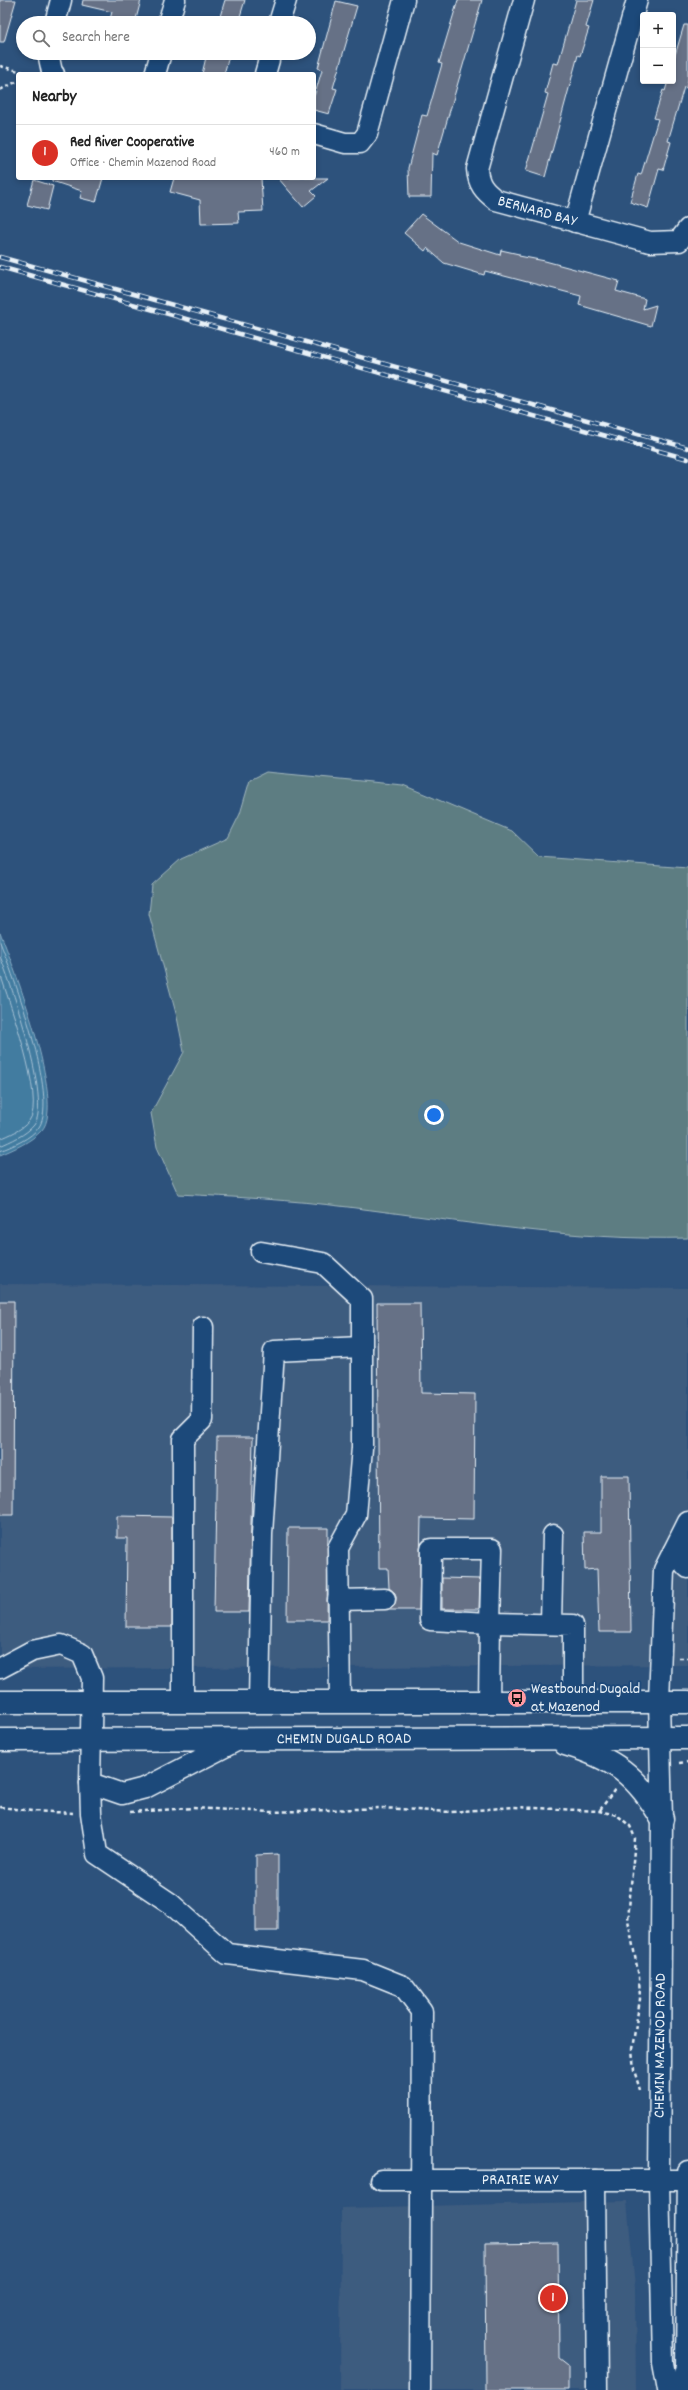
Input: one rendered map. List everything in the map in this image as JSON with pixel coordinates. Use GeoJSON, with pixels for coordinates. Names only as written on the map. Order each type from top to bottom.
{"type":"FeatureCollection","features":[{"type":"Feature","properties":{"kind":"main road"},"geometry":{"type":"LineString","coordinates":[[0,1702],[688,1702]]}},
{"type":"Feature","properties":{"kind":"main road"},"geometry":{"type":"LineString","coordinates":[[538,1737],[591,1752],[627,1773],[648,1793],[662,1819]]}},
{"type":"Feature","properties":{"kind":"main road","name":"CHEMIN DUGALD ROAD"},"geometry":{"type":"LineString","coordinates":[[0,1740],[538,1737],[688,1738]]}},
{"type":"Feature","properties":{"kind":"street"},"geometry":{"type":"LineString","coordinates":[[57,16],[61,0]]}},
{"type":"Feature","properties":{"kind":"street"},"geometry":{"type":"LineString","coordinates":[[170,16],[174,0]]}},
{"type":"Feature","properties":{"kind":"street"},"geometry":{"type":"LineString","coordinates":[[281,16],[286,0]]}},
{"type":"Feature","properties":{"kind":"street"},"geometry":{"type":"LineString","coordinates":[[316,135],[345,143],[360,144],[367,134],[404,0]]}},
{"type":"Feature","properties":{"kind":"street","name":"BERNARD BAY"},"geometry":{"type":"LineString","coordinates":[[524,0],[477,169],[478,180],[485,192],[496,200],[650,242],[679,241],[687,233]]}},
{"type":"Feature","properties":{"kind":"street"},"geometry":{"type":"LineString","coordinates":[[575,222],[637,0]]}},
{"type":"Feature","properties":{"kind":"street"},"geometry":{"type":"LineString","coordinates":[[49,60],[52,72]]}},
{"type":"Feature","properties":{"kind":"street"},"geometry":{"type":"LineString","coordinates":[[156,72],[159,60]]}},
{"type":"Feature","properties":{"kind":"street"},"geometry":{"type":"LineString","coordinates":[[265,72],[268,60]]}},
{"type":"Feature","properties":{"kind":"street"},"geometry":{"type":"LineString","coordinates":[[261,1252],[323,1263],[362,1299],[361,1463],[356,1515],[338,1548],[340,1702]]}},
{"type":"Feature","properties":{"kind":"street"},"geometry":{"type":"LineString","coordinates":[[183,1702],[183,1438],[202,1420],[203,1327]]}},
{"type":"Feature","properties":{"kind":"street"},"geometry":{"type":"LineString","coordinates":[[259,1702],[262,1534],[274,1351],[362,1347]]}},
{"type":"Feature","properties":{"kind":"street","name":"CHEMIN MAZENOD ROAD"},"geometry":{"type":"LineString","coordinates":[[668,2390],[663,2363],[659,2180],[662,1819],[659,1701],[664,1570],[681,1552],[688,1522]]}},
{"type":"Feature","properties":{"kind":"street"},"geometry":{"type":"LineString","coordinates":[[551,1623],[553,1535]]}},
{"type":"Feature","properties":{"kind":"street"},"geometry":{"type":"LineString","coordinates":[[489,1702],[490,1623],[492,1549],[431,1549],[430,1620],[490,1623],[573,1624],[574,1702]]}},
{"type":"Feature","properties":{"kind":"street"},"geometry":{"type":"LineString","coordinates":[[681,1552],[688,1568]]}},
{"type":"Feature","properties":{"kind":"street"},"geometry":{"type":"LineString","coordinates":[[338,1600],[385,1599]]}},
{"type":"Feature","properties":{"kind":"street"},"geometry":{"type":"LineString","coordinates":[[0,1668],[32,1651],[60,1645],[82,1654],[92,1678],[90,1784],[91,1813],[97,1854],[170,1903],[227,1954],[363,1970],[403,1986],[422,2012],[420,2390]]}},
{"type":"Feature","properties":{"kind":"street"},"geometry":{"type":"LineString","coordinates":[[90,1784],[122,1794],[145,1788],[240,1739]]}},
{"type":"Feature","properties":{"kind":"street"},"geometry":{"type":"LineString","coordinates":[[678,2390],[686,2367],[688,2323],[688,2171]]}},
{"type":"Feature","properties":{"kind":"street","name":"PRAIRIE WAY"},"geometry":{"type":"LineString","coordinates":[[381,2180],[688,2180]]}},
{"type":"Feature","properties":{"kind":"street"},"geometry":{"type":"LineString","coordinates":[[595,2180],[597,2390]]}},
{"type":"Feature","properties":{"kind":"path"},"geometry":{"type":"LineString","coordinates":[[0,66],[22,72]]}},
{"type":"Feature","properties":{"kind":"path"},"geometry":{"type":"LineString","coordinates":[[0,90],[16,81]]}},
{"type":"Feature","properties":{"kind":"path"},"geometry":{"type":"LineString","coordinates":[[600,1810],[616,1788]]}},
{"type":"Feature","properties":{"kind":"path"},"geometry":{"type":"LineString","coordinates":[[0,1807],[32,1811],[91,1813]]}},
{"type":"Feature","properties":{"kind":"path"},"geometry":{"type":"LineString","coordinates":[[123,1812],[192,1808],[272,1812],[382,1808],[451,1812],[514,1807],[600,1810],[617,1815],[630,1826],[635,1838],[628,1920],[639,1977],[640,1999],[632,2048],[634,2070],[641,2092]]}},
{"type":"Feature","properties":{"kind":"shaded area"},"geometry":{"type":"Polygon","coordinates":[[[0,1284],[688,1288],[688,1665],[0,1669],[0,1284]]]}},
{"type":"Feature","properties":{"kind":"shaded area"},"geometry":{"type":"Polygon","coordinates":[[[627,2201],[635,2288],[636,2390],[340,2390],[341,2208],[627,2201]]]}},
{"type":"Feature","properties":{"kind":"green space"},"geometry":{"type":"Polygon","coordinates":[[[266,772],[403,785],[512,831],[539,857],[688,868],[688,1238],[645,1238],[560,1233],[475,1224],[327,1205],[263,1199],[178,1194],[157,1147],[151,1113],[184,1052],[177,1017],[149,914],[152,885],[181,859],[228,838],[240,814],[250,780],[266,772]]]}},
{"type":"Feature","properties":{"kind":"water"},"geometry":{"type":"Polygon","coordinates":[[[0,932],[35,1033],[43,1064],[47,1092],[48,1115],[42,1130],[38,1134],[22,1145],[0,1155],[0,932]]]}},
{"type":"Feature","properties":{"kind":"building"},"geometry":{"type":"Polygon","coordinates":[[[0,0],[16,0],[4,42],[0,42],[0,0]]]}},
{"type":"Feature","properties":{"kind":"building"},"geometry":{"type":"Polygon","coordinates":[[[83,0],[141,0],[137,16],[111,16],[112,12],[82,5],[83,0]]]}},
{"type":"Feature","properties":{"kind":"building"},"geometry":{"type":"Polygon","coordinates":[[[225,0],[245,0],[240,16],[220,16],[225,0]]]}},
{"type":"Feature","properties":{"kind":"building"},"geometry":{"type":"Polygon","coordinates":[[[458,0],[482,0],[437,155],[432,153],[431,197],[409,197],[408,168],[422,115],[427,116],[442,64],[439,63],[458,0]]]}},
{"type":"Feature","properties":{"kind":"building"},"geometry":{"type":"Polygon","coordinates":[[[576,0],[594,0],[586,27],[589,28],[580,56],[578,55],[545,177],[526,171],[548,94],[545,93],[553,63],[558,64],[576,0]]]}},
{"type":"Feature","properties":{"kind":"building"},"geometry":{"type":"Polygon","coordinates":[[[336,1],[357,6],[333,88],[337,89],[329,114],[316,111],[316,90],[322,70],[318,68],[336,1]]]}},
{"type":"Feature","properties":{"kind":"building"},"geometry":{"type":"Polygon","coordinates":[[[684,25],[688,25],[688,80],[686,88],[684,87],[668,141],[671,142],[663,170],[659,169],[648,208],[630,202],[638,174],[641,175],[658,119],[654,118],[663,90],[665,91],[667,84],[676,84],[676,52],[684,25]]]}},
{"type":"Feature","properties":{"kind":"building"},"geometry":{"type":"Polygon","coordinates":[[[205,60],[228,60],[225,72],[202,72],[205,60]]]}},
{"type":"Feature","properties":{"kind":"building"},"geometry":{"type":"Polygon","coordinates":[[[316,178],[328,178],[311,191],[316,196],[303,207],[280,180],[316,180],[316,178]]]}},
{"type":"Feature","properties":{"kind":"building"},"geometry":{"type":"Polygon","coordinates":[[[34,180],[53,186],[47,210],[27,205],[34,180]]]}},
{"type":"Feature","properties":{"kind":"building"},"geometry":{"type":"Polygon","coordinates":[[[102,180],[96,202],[80,198],[82,191],[52,181],[102,180]]]}},
{"type":"Feature","properties":{"kind":"building"},"geometry":{"type":"Polygon","coordinates":[[[173,180],[261,180],[263,211],[238,212],[239,223],[201,224],[200,200],[170,192],[173,180]]]}},
{"type":"Feature","properties":{"kind":"building"},"geometry":{"type":"Polygon","coordinates":[[[421,214],[459,242],[500,255],[501,250],[519,254],[519,256],[545,261],[619,281],[616,291],[645,299],[643,309],[656,305],[651,326],[579,305],[581,296],[485,271],[484,275],[444,263],[427,248],[425,251],[404,233],[421,214]]]}},
{"type":"Feature","properties":{"kind":"building"},"geometry":{"type":"Polygon","coordinates":[[[0,1301],[14,1301],[13,1515],[0,1515],[0,1301]]]}},
{"type":"Feature","properties":{"kind":"building"},"geometry":{"type":"Polygon","coordinates":[[[377,1303],[420,1303],[421,1393],[475,1394],[474,1519],[421,1518],[419,1610],[389,1610],[395,1605],[395,1593],[389,1588],[388,1568],[379,1568],[377,1303]]]}},
{"type":"Feature","properties":{"kind":"building"},"geometry":{"type":"Polygon","coordinates":[[[217,1437],[253,1437],[249,1612],[214,1612],[217,1437]]]}},
{"type":"Feature","properties":{"kind":"building"},"geometry":{"type":"Polygon","coordinates":[[[601,1476],[629,1476],[631,1632],[599,1632],[597,1569],[585,1570],[584,1532],[601,1532],[601,1476]]]}},
{"type":"Feature","properties":{"kind":"building"},"geometry":{"type":"Polygon","coordinates":[[[117,1516],[172,1517],[172,1627],[126,1627],[127,1538],[117,1538],[117,1516]]]}},
{"type":"Feature","properties":{"kind":"building"},"geometry":{"type":"Polygon","coordinates":[[[288,1528],[328,1528],[327,1620],[287,1620],[288,1528]]]}},
{"type":"Feature","properties":{"kind":"building"},"geometry":{"type":"Polygon","coordinates":[[[442,1578],[480,1579],[479,1609],[442,1609],[442,1578]]]}},
{"type":"Feature","properties":{"kind":"building"},"geometry":{"type":"Polygon","coordinates":[[[278,1854],[278,1931],[256,1931],[256,1855],[278,1854]]]}},
{"type":"Feature","properties":{"kind":"building"},"geometry":{"type":"Polygon","coordinates":[[[558,2243],[559,2358],[568,2365],[568,2390],[486,2390],[485,2244],[558,2243]]]}},
{"type":"Feature","properties":{"kind":"railway"},"geometry":{"type":"LineString","coordinates":[[0,257],[688,448]]}},
{"type":"Feature","properties":{"kind":"railway"},"geometry":{"type":"LineString","coordinates":[[0,267],[688,459]]}},
{"type":"Feature","properties":{"kind":"place","name":"Westbound Dugald at Mazenod"},"geometry":{"type":"Point","coordinates":[517,1698]}},
{"type":"Feature","properties":{"kind":"place","name":"Red River Cooperative"},"geometry":{"type":"Point","coordinates":[553,2298]}}]}
